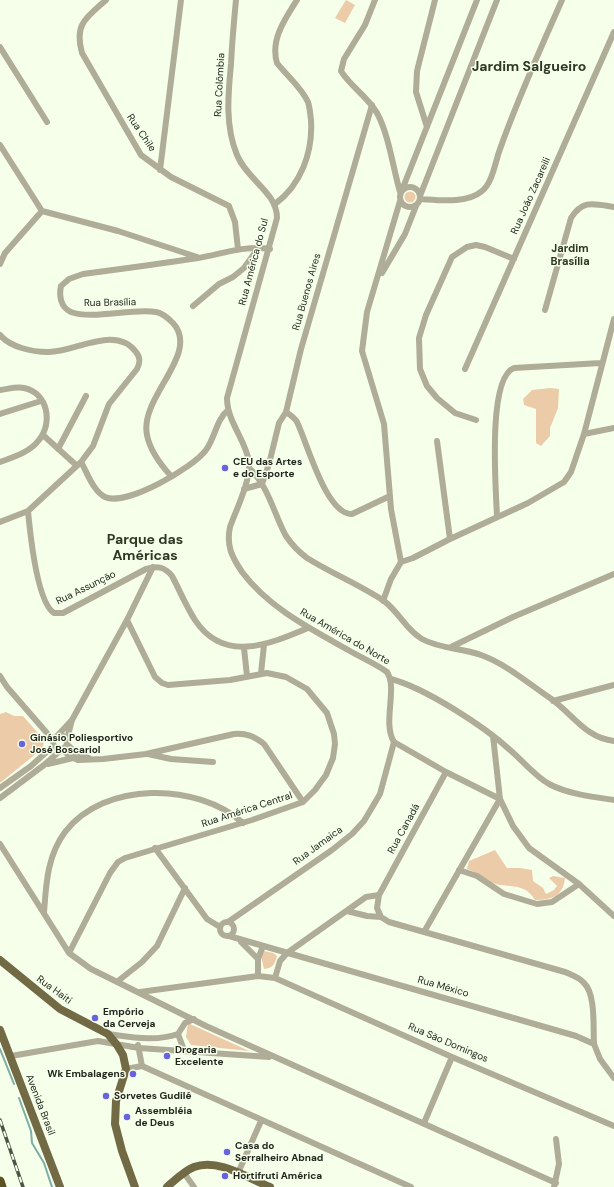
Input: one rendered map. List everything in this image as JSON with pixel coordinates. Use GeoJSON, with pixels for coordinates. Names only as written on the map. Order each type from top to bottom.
{"type":"FeatureCollection","features":[{"type":"Feature","properties":{"kind":"highway"},"geometry":{"type":"LineString","coordinates":[[0,1181],[2,1187]]}},
{"type":"Feature","properties":{"kind":"main road","name":"Rua Haiti"},"geometry":{"type":"LineString","coordinates":[[0,960],[60,1009],[108,1034],[117,1045],[124,1060],[126,1069]]}},
{"type":"Feature","properties":{"kind":"main road","name":"Avenida Brasil"},"geometry":{"type":"LineString","coordinates":[[0,1030],[60,1187]]}},
{"type":"Feature","properties":{"kind":"main road"},"geometry":{"type":"LineString","coordinates":[[126,1069],[116,1101],[115,1124],[122,1151],[135,1187]]}},
{"type":"Feature","properties":{"kind":"main road"},"geometry":{"type":"LineString","coordinates":[[167,1187],[184,1173],[195,1167],[210,1165],[238,1173],[270,1187]]}},
{"type":"Feature","properties":{"kind":"street","name":"Rua Chile"},"geometry":{"type":"LineString","coordinates":[[106,0],[86,18],[80,27],[79,42],[82,53],[135,147],[147,161],[160,170],[229,206],[235,222],[238,249]]}},
{"type":"Feature","properties":{"kind":"street"},"geometry":{"type":"LineString","coordinates":[[160,170],[181,0]]}},
{"type":"Feature","properties":{"kind":"street","name":"Rua Colômbia"},"geometry":{"type":"LineString","coordinates":[[236,0],[228,100],[230,136],[236,155],[246,172],[268,194],[275,204]]}},
{"type":"Feature","properties":{"kind":"street"},"geometry":{"type":"LineString","coordinates":[[275,204],[284,198],[294,186],[303,169],[309,150],[311,125],[308,103],[275,57],[278,33],[298,0]]}},
{"type":"Feature","properties":{"kind":"street"},"geometry":{"type":"LineString","coordinates":[[376,0],[365,25],[341,65],[341,71],[372,105],[383,128],[401,191]]}},
{"type":"Feature","properties":{"kind":"street"},"geometry":{"type":"LineString","coordinates":[[427,128],[416,92],[417,71],[435,0]]}},
{"type":"Feature","properties":{"kind":"street"},"geometry":{"type":"LineString","coordinates":[[401,562],[396,544],[390,496],[384,424],[362,351],[367,312],[380,276],[400,201],[401,191],[434,112],[477,0]]}},
{"type":"Feature","properties":{"kind":"street"},"geometry":{"type":"LineString","coordinates":[[380,276],[405,234],[497,0]]}},
{"type":"Feature","properties":{"kind":"street"},"geometry":{"type":"LineString","coordinates":[[420,198],[452,200],[469,197],[482,192],[486,186],[511,118],[562,0]]}},
{"type":"Feature","properties":{"kind":"street","name":"Rua João Zacareili"},"geometry":{"type":"LineString","coordinates":[[465,369],[614,32]]}},
{"type":"Feature","properties":{"kind":"street"},"geometry":{"type":"LineString","coordinates":[[0,47],[47,122]]}},
{"type":"Feature","properties":{"kind":"street","name":"Rua Buenos Aires"},"geometry":{"type":"LineString","coordinates":[[262,484],[269,464],[279,423],[286,412],[301,349],[372,105]]}},
{"type":"Feature","properties":{"kind":"street"},"geometry":{"type":"LineString","coordinates":[[421,110],[428,114],[434,112]]}},
{"type":"Feature","properties":{"kind":"street"},"geometry":{"type":"LineString","coordinates":[[0,145],[42,211],[162,244],[199,258]]}},
{"type":"Feature","properties":{"kind":"street"},"geometry":{"type":"LineString","coordinates":[[401,191],[409,187],[413,187],[416,189],[420,198]]}},
{"type":"Feature","properties":{"kind":"street"},"geometry":{"type":"LineString","coordinates":[[400,201],[406,207],[416,206]]}},
{"type":"Feature","properties":{"kind":"street","name":"Rua América do Sul"},"geometry":{"type":"LineString","coordinates":[[228,410],[228,391],[270,249],[277,218],[275,204]]}},
{"type":"Feature","properties":{"kind":"street"},"geometry":{"type":"LineString","coordinates":[[545,310],[571,218],[576,211],[586,204],[614,207]]}},
{"type":"Feature","properties":{"kind":"street"},"geometry":{"type":"LineString","coordinates":[[0,264],[5,253],[42,211]]}},
{"type":"Feature","properties":{"kind":"street"},"geometry":{"type":"LineString","coordinates":[[476,420],[451,410],[437,398],[427,386],[420,369],[419,338],[426,315],[452,257],[467,246],[476,244],[485,246],[514,259]]}},
{"type":"Feature","properties":{"kind":"street"},"geometry":{"type":"LineString","coordinates":[[193,306],[218,284],[233,277],[244,268],[258,247]]}},
{"type":"Feature","properties":{"kind":"street","name":"Rua Brasília"},"geometry":{"type":"LineString","coordinates":[[171,476],[150,448],[146,420],[151,405],[176,359],[181,339],[178,331],[168,319],[156,312],[83,314],[71,312],[64,306],[60,291],[64,282],[83,274],[199,258],[238,249],[258,247],[270,249]]}},
{"type":"Feature","properties":{"kind":"street"},"geometry":{"type":"LineString","coordinates":[[383,601],[391,580],[401,562],[413,558],[528,503],[564,482],[571,472],[584,434],[601,363],[614,318]]}},
{"type":"Feature","properties":{"kind":"street"},"geometry":{"type":"LineString","coordinates":[[0,335],[11,344],[30,350],[49,352],[106,340],[126,345],[134,349],[140,358],[139,366],[108,404],[93,446],[78,464],[28,511],[0,522]]}},
{"type":"Feature","properties":{"kind":"street"},"geometry":{"type":"LineString","coordinates":[[497,517],[495,435],[498,406],[504,377],[511,369],[601,363]]}},
{"type":"Feature","properties":{"kind":"street"},"geometry":{"type":"LineString","coordinates":[[0,390],[24,388],[31,390],[47,410],[48,418],[43,435],[28,451],[0,462]]}},
{"type":"Feature","properties":{"kind":"street"},"geometry":{"type":"LineString","coordinates":[[58,449],[86,396]]}},
{"type":"Feature","properties":{"kind":"street"},"geometry":{"type":"LineString","coordinates":[[0,414],[41,401]]}},
{"type":"Feature","properties":{"kind":"street"},"geometry":{"type":"LineString","coordinates":[[43,435],[58,449],[78,464],[98,491],[109,498],[126,497],[141,492],[171,476],[198,458],[206,450],[220,419],[228,410]]}},
{"type":"Feature","properties":{"kind":"street","name":"Rua América do Norte"},"geometry":{"type":"LineString","coordinates":[[228,410],[248,458],[249,468],[247,480],[228,536],[229,549],[231,556],[248,580],[277,608],[308,628],[384,670],[391,679],[409,686],[443,704],[493,736],[548,783],[585,796],[614,800]]}},
{"type":"Feature","properties":{"kind":"street"},"geometry":{"type":"LineString","coordinates":[[286,412],[296,421],[319,477],[340,510],[346,514],[352,514],[390,496]]}},
{"type":"Feature","properties":{"kind":"street"},"geometry":{"type":"LineString","coordinates":[[584,434],[614,428]]}},
{"type":"Feature","properties":{"kind":"street"},"geometry":{"type":"LineString","coordinates":[[437,440],[450,539]]}},
{"type":"Feature","properties":{"kind":"street"},"geometry":{"type":"LineString","coordinates":[[249,468],[262,484],[287,536],[296,549],[321,567],[383,601],[416,635],[429,642],[481,655],[499,663],[553,701],[593,735],[605,740],[614,740]]}},
{"type":"Feature","properties":{"kind":"street"},"geometry":{"type":"LineString","coordinates":[[247,480],[262,484]]}},
{"type":"Feature","properties":{"kind":"street"},"geometry":{"type":"LineString","coordinates":[[244,489],[262,484]]}},
{"type":"Feature","properties":{"kind":"street","name":"Rua Assunção"},"geometry":{"type":"LineString","coordinates":[[28,511],[38,574],[46,602],[54,613],[63,613],[146,569],[153,567]]}},
{"type":"Feature","properties":{"kind":"street"},"geometry":{"type":"LineString","coordinates":[[0,788],[31,766],[72,720],[127,620],[153,567],[160,567],[167,570],[172,576],[196,621],[206,633],[224,644],[244,648],[264,645],[308,628]]}},
{"type":"Feature","properties":{"kind":"street"},"geometry":{"type":"LineString","coordinates":[[451,647],[513,617],[614,574]]}},
{"type":"Feature","properties":{"kind":"street","name":"Rua América Central"},"geometry":{"type":"LineString","coordinates":[[70,953],[114,867],[125,858],[243,823],[303,802],[315,790],[331,766],[335,744],[332,724],[323,708],[306,689],[286,677],[276,674],[261,673],[179,685],[162,683],[155,677],[127,620]]}},
{"type":"Feature","properties":{"kind":"street"},"geometry":{"type":"LineString","coordinates":[[261,673],[264,645]]}},
{"type":"Feature","properties":{"kind":"street"},"geometry":{"type":"LineString","coordinates":[[244,648],[246,676]]}},
{"type":"Feature","properties":{"kind":"street"},"geometry":{"type":"LineString","coordinates":[[0,676],[12,692],[55,739],[61,749],[73,758]]}},
{"type":"Feature","properties":{"kind":"street","name":"Rua Jamaica"},"geometry":{"type":"LineString","coordinates":[[228,922],[332,850],[356,830],[364,820],[380,794],[394,742],[391,738],[390,721],[391,679]]}},
{"type":"Feature","properties":{"kind":"street"},"geometry":{"type":"LineString","coordinates":[[553,701],[614,685]]}},
{"type":"Feature","properties":{"kind":"street"},"geometry":{"type":"LineString","coordinates":[[0,798],[44,765],[61,749],[67,742],[72,720]]}},
{"type":"Feature","properties":{"kind":"street"},"geometry":{"type":"LineString","coordinates":[[44,765],[73,758],[92,760],[146,754],[234,734],[251,735],[264,744],[303,802]]}},
{"type":"Feature","properties":{"kind":"street"},"geometry":{"type":"LineString","coordinates":[[55,739],[63,736],[76,753],[92,760]]}},
{"type":"Feature","properties":{"kind":"street"},"geometry":{"type":"LineString","coordinates":[[493,736],[500,799],[513,826],[529,848],[579,884],[614,916]]}},
{"type":"Feature","properties":{"kind":"street"},"geometry":{"type":"LineString","coordinates":[[394,742],[446,772],[500,799]]}},
{"type":"Feature","properties":{"kind":"street"},"geometry":{"type":"LineString","coordinates":[[146,754],[171,759],[213,762]]}},
{"type":"Feature","properties":{"kind":"street","name":"Rua Canadá"},"geometry":{"type":"LineString","coordinates":[[379,895],[446,772]]}},
{"type":"Feature","properties":{"kind":"street"},"geometry":{"type":"LineString","coordinates":[[44,913],[45,888],[54,849],[64,833],[75,821],[87,812],[104,804],[150,792],[165,792],[187,796],[215,804],[224,808],[243,823]]}},
{"type":"Feature","properties":{"kind":"street"},"geometry":{"type":"LineString","coordinates":[[424,932],[500,799]]}},
{"type":"Feature","properties":{"kind":"street"},"geometry":{"type":"LineString","coordinates":[[0,844],[70,953],[91,969],[274,1057],[424,1123],[555,1185],[560,1164],[556,1139]]}},
{"type":"Feature","properties":{"kind":"street"},"geometry":{"type":"LineString","coordinates":[[155,848],[207,919],[220,927],[222,935],[229,936],[234,929],[238,915]]}},
{"type":"Feature","properties":{"kind":"street"},"geometry":{"type":"LineString","coordinates":[[459,870],[477,876],[504,894],[537,904],[552,902],[579,884]]}},
{"type":"Feature","properties":{"kind":"street"},"geometry":{"type":"LineString","coordinates":[[118,981],[142,962],[157,946],[185,888]]}},
{"type":"Feature","properties":{"kind":"street"},"geometry":{"type":"LineString","coordinates":[[275,978],[280,961],[287,952],[366,897],[379,895],[377,908],[381,917]]}},
{"type":"Feature","properties":{"kind":"street"},"geometry":{"type":"LineString","coordinates":[[347,911],[367,916],[381,917],[389,922],[538,964],[577,977],[585,983],[591,997],[594,1044],[600,1059],[614,1078]]}},
{"type":"Feature","properties":{"kind":"street"},"geometry":{"type":"LineString","coordinates":[[220,927],[223,923],[228,922],[246,942]]}},
{"type":"Feature","properties":{"kind":"street","name":"Rua México"},"geometry":{"type":"LineString","coordinates":[[229,936],[238,940],[287,952],[576,1036],[594,1044]]}},
{"type":"Feature","properties":{"kind":"street"},"geometry":{"type":"LineString","coordinates":[[238,940],[258,959]]}},
{"type":"Feature","properties":{"kind":"street"},"geometry":{"type":"LineString","coordinates":[[258,976],[258,959],[263,946]]}},
{"type":"Feature","properties":{"kind":"street","name":"Rua São Domingos"},"geometry":{"type":"LineString","coordinates":[[140,992],[258,976],[275,978],[452,1057],[614,1126]]}},
{"type":"Feature","properties":{"kind":"street"},"geometry":{"type":"LineString","coordinates":[[183,1013],[185,1023]]}},
{"type":"Feature","properties":{"kind":"street"},"geometry":{"type":"LineString","coordinates":[[108,1034],[138,1038],[165,1038],[178,1034],[185,1023],[194,1019]]}},
{"type":"Feature","properties":{"kind":"street"},"geometry":{"type":"LineString","coordinates":[[178,1034],[184,1050]]}},
{"type":"Feature","properties":{"kind":"street"},"geometry":{"type":"LineString","coordinates":[[138,1038],[142,1066]]}},
{"type":"Feature","properties":{"kind":"street"},"geometry":{"type":"LineString","coordinates":[[11,1056],[98,1041],[139,1048],[274,1057]]}},
{"type":"Feature","properties":{"kind":"street"},"geometry":{"type":"LineString","coordinates":[[424,1123],[452,1057]]}},
{"type":"Feature","properties":{"kind":"street"},"geometry":{"type":"LineString","coordinates":[[126,1069],[142,1066],[261,1121],[411,1187]]}},
{"type":"Feature","properties":{"kind":"street"},"geometry":{"type":"LineString","coordinates":[[238,1173],[261,1121]]}},
{"type":"Feature","properties":{"kind":"street"},"geometry":{"type":"LineString","coordinates":[[184,1173],[194,1187]]}},
{"type":"Feature","properties":{"kind":"shaded area"},"geometry":{"type":"Polygon","coordinates":[[[346,0],[355,5],[345,23],[335,18],[346,0]]]}},
{"type":"Feature","properties":{"kind":"shaded area"},"geometry":{"type":"Polygon","coordinates":[[[410,191],[414,193],[416,197],[414,201],[410,203],[406,201],[404,197],[406,193],[410,191]]]}},
{"type":"Feature","properties":{"kind":"shaded area"},"geometry":{"type":"Polygon","coordinates":[[[550,388],[559,389],[558,408],[550,428],[550,436],[541,446],[536,443],[536,409],[524,405],[523,399],[532,390],[550,388]]]}},
{"type":"Feature","properties":{"kind":"shaded area","name":"Ginásio Poliesportivo José Boscariol"},"geometry":{"type":"Polygon","coordinates":[[[6,712],[14,716],[23,716],[44,740],[43,748],[0,783],[0,714],[6,712]]]}},
{"type":"Feature","properties":{"kind":"shaded area"},"geometry":{"type":"Polygon","coordinates":[[[495,850],[507,868],[532,870],[533,881],[543,888],[546,894],[554,890],[557,886],[549,878],[553,876],[565,878],[562,889],[556,896],[547,899],[535,900],[525,890],[513,886],[494,884],[467,869],[469,861],[495,850]]]}},
{"type":"Feature","properties":{"kind":"shaded area"},"geometry":{"type":"Polygon","coordinates":[[[264,951],[273,953],[277,956],[270,968],[264,969],[261,956],[264,951]]]}},
{"type":"Feature","properties":{"kind":"shaded area"},"geometry":{"type":"Polygon","coordinates":[[[188,1023],[249,1051],[191,1045],[186,1037],[188,1023]]]}},
{"type":"Feature","properties":{"kind":"waterway"},"geometry":{"type":"LineString","coordinates":[[0,1049],[14,1084]]}},
{"type":"Feature","properties":{"kind":"waterway"},"geometry":{"type":"LineString","coordinates":[[19,1098],[31,1131],[32,1143],[44,1163],[52,1187]]}},
{"type":"Feature","properties":{"kind":"railway"},"geometry":{"type":"LineString","coordinates":[[0,1120],[23,1187]]}},
{"type":"Feature","properties":{"kind":"place","name":"CEU das Artes e do Esporte"},"geometry":{"type":"Point","coordinates":[225,468]}},
{"type":"Feature","properties":{"kind":"place","name":"Ginásio Poliesportivo José Boscariol"},"geometry":{"type":"Point","coordinates":[22,744]}},
{"type":"Feature","properties":{"kind":"place","name":"Empório da Cerveja"},"geometry":{"type":"Point","coordinates":[95,1018]}},
{"type":"Feature","properties":{"kind":"place","name":"Drogaria Excelente"},"geometry":{"type":"Point","coordinates":[167,1056]}},
{"type":"Feature","properties":{"kind":"place","name":"Wk Embalagens"},"geometry":{"type":"Point","coordinates":[133,1074]}},
{"type":"Feature","properties":{"kind":"place","name":"Sorvetes Gudilé"},"geometry":{"type":"Point","coordinates":[106,1096]}},
{"type":"Feature","properties":{"kind":"place","name":"Assembléia de Deus"},"geometry":{"type":"Point","coordinates":[127,1117]}},
{"type":"Feature","properties":{"kind":"place","name":"Casa do Serralheiro Abnad"},"geometry":{"type":"Point","coordinates":[227,1152]}},
{"type":"Feature","properties":{"kind":"place","name":"Hortifruti América"},"geometry":{"type":"Point","coordinates":[225,1176]}},
{"type":"Feature","properties":{"kind":"district","name":"Jardim Salgueiro"},"geometry":{"type":"Point","coordinates":[529,67]}},
{"type":"Feature","properties":{"kind":"district","name":"Jardim Brasília"},"geometry":{"type":"Point","coordinates":[570,255]}},
{"type":"Feature","properties":{"kind":"district","name":"Parque das Américas"},"geometry":{"type":"Point","coordinates":[145,548]}}]}
